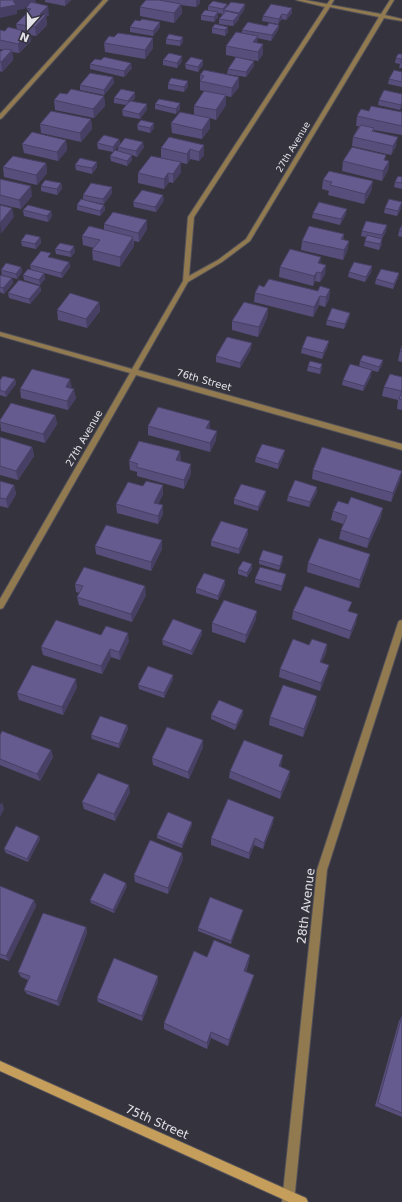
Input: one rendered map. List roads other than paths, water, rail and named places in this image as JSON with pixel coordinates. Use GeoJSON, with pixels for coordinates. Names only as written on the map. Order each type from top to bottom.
{"type":"FeatureCollection","features":[{"type":"Feature","properties":{"kind":"street"},"geometry":{"type":"LineString","coordinates":[[0,117],[106,0]]}},
{"type":"Feature","properties":{"kind":"street"},"geometry":{"type":"LineString","coordinates":[[298,0],[402,20]]}},
{"type":"Feature","properties":{"kind":"street","name":"27th Avenue"},"geometry":{"type":"LineString","coordinates":[[0,606],[186,281],[191,216],[332,0]]}},
{"type":"Feature","properties":{"kind":"street","name":"27th Avenue"},"geometry":{"type":"LineString","coordinates":[[186,281],[220,261],[248,240],[392,0]]}},
{"type":"Feature","properties":{"kind":"street","name":"76th Street"},"geometry":{"type":"LineString","coordinates":[[0,334],[134,370],[402,447]]}},
{"type":"Feature","properties":{"kind":"street","name":"28th Avenue"},"geometry":{"type":"LineString","coordinates":[[289,1199],[322,870],[402,623]]}},
{"type":"Feature","properties":{"kind":"street","name":"75th Street"},"geometry":{"type":"LineString","coordinates":[[0,1066],[289,1199],[302,1202]]}}]}
